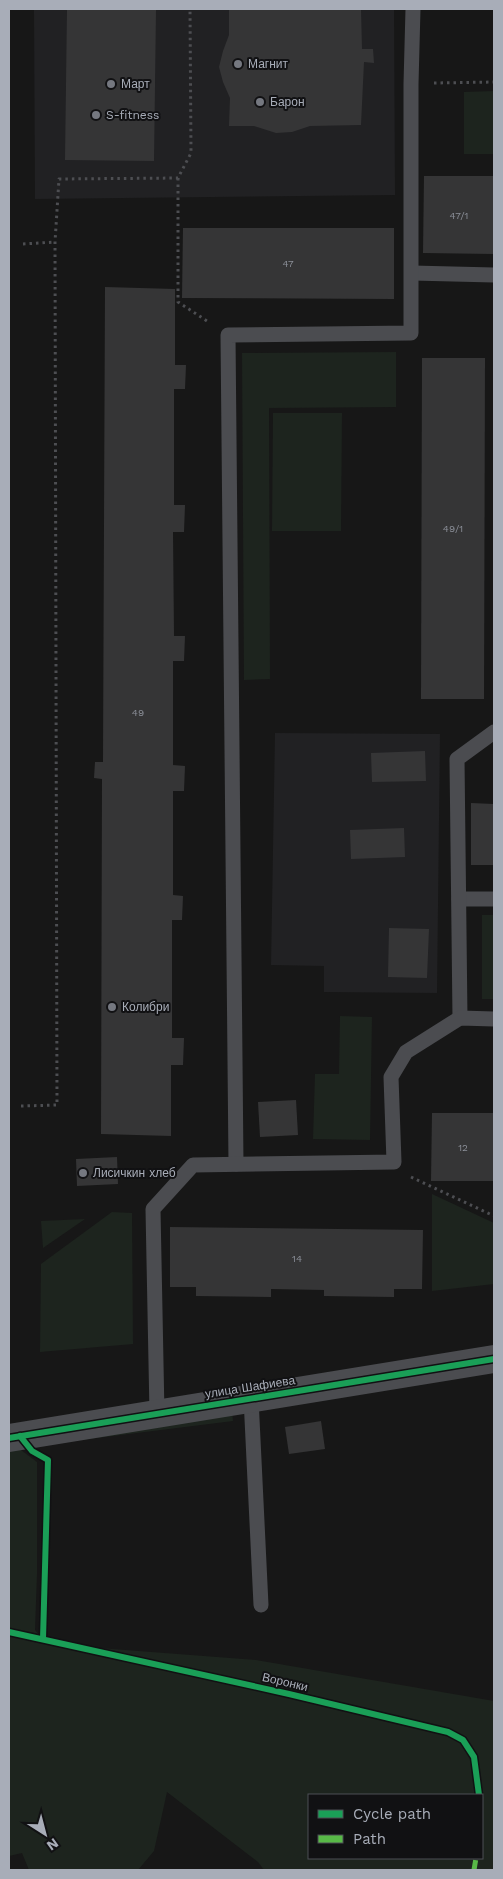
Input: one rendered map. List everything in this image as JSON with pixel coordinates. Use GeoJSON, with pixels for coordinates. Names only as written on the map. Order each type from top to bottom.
{"type":"FeatureCollection","features":[{"type":"Feature","properties":{"kind":"street","name":"улица Шафиева"},"geometry":{"type":"LineString","coordinates":[[9,1438],[494,1359]]}},
{"type":"Feature","properties":{"kind":"lane"},"geometry":{"type":"LineString","coordinates":[[236,1164],[228,335],[411,333],[411,84],[413,9]]}},
{"type":"Feature","properties":{"kind":"lane"},"geometry":{"type":"LineString","coordinates":[[412,273],[494,275]]}},
{"type":"Feature","properties":{"kind":"lane"},"geometry":{"type":"LineString","coordinates":[[460,1018],[456,759],[494,732]]}},
{"type":"Feature","properties":{"kind":"lane"},"geometry":{"type":"LineString","coordinates":[[459,899],[494,899]]}},
{"type":"Feature","properties":{"kind":"lane"},"geometry":{"type":"LineString","coordinates":[[157,1414],[153,1210],[193,1165],[394,1162],[391,1077],[406,1052],[460,1018],[494,1019]]}},
{"type":"Feature","properties":{"kind":"lane"},"geometry":{"type":"LineString","coordinates":[[251,1398],[261,1605]]}},
{"type":"Feature","properties":{"kind":"path"},"geometry":{"type":"LineString","coordinates":[[190,9],[191,153],[178,178],[178,302],[228,335]]}},
{"type":"Feature","properties":{"kind":"path"},"geometry":{"type":"LineString","coordinates":[[411,84],[494,82]]}},
{"type":"Feature","properties":{"kind":"path"},"geometry":{"type":"LineString","coordinates":[[21,1106],[57,1105],[55,242],[58,179],[178,178]]}},
{"type":"Feature","properties":{"kind":"path"},"geometry":{"type":"LineString","coordinates":[[23,244],[55,242]]}},
{"type":"Feature","properties":{"kind":"path"},"geometry":{"type":"LineString","coordinates":[[378,1162],[494,1216]]}},
{"type":"Feature","properties":{"kind":"shaded area"},"geometry":{"type":"Polygon","coordinates":[[[34,9],[394,9],[395,195],[35,199],[34,9]]]}},
{"type":"Feature","properties":{"kind":"shaded area"},"geometry":{"type":"Polygon","coordinates":[[[494,91],[494,154],[464,154],[464,92],[494,91]]]}},
{"type":"Feature","properties":{"kind":"shaded area"},"geometry":{"type":"Polygon","coordinates":[[[396,352],[396,407],[269,408],[270,679],[244,680],[242,353],[396,352]]]}},
{"type":"Feature","properties":{"kind":"shaded area"},"geometry":{"type":"Polygon","coordinates":[[[273,413],[342,413],[341,531],[272,531],[273,413]]]}},
{"type":"Feature","properties":{"kind":"shaded area"},"geometry":{"type":"Polygon","coordinates":[[[275,733],[440,734],[437,993],[324,992],[324,966],[271,965],[275,733]]]}},
{"type":"Feature","properties":{"kind":"shaded area"},"geometry":{"type":"Polygon","coordinates":[[[482,915],[494,915],[494,999],[482,999],[482,915]]]}},
{"type":"Feature","properties":{"kind":"shaded area"},"geometry":{"type":"Polygon","coordinates":[[[340,1016],[372,1017],[370,1140],[313,1139],[315,1074],[339,1074],[340,1016]]]}},
{"type":"Feature","properties":{"kind":"shaded area"},"geometry":{"type":"Polygon","coordinates":[[[432,1194],[494,1223],[494,1284],[432,1291],[432,1194]]]}},
{"type":"Feature","properties":{"kind":"shaded area"},"geometry":{"type":"Polygon","coordinates":[[[112,1212],[132,1213],[133,1344],[40,1352],[41,1264],[112,1212]]]}},
{"type":"Feature","properties":{"kind":"shaded area"},"geometry":{"type":"Polygon","coordinates":[[[85,1219],[43,1248],[41,1221],[85,1219]]]}},
{"type":"Feature","properties":{"kind":"shaded area"},"geometry":{"type":"Polygon","coordinates":[[[232,1411],[233,1421],[41,1445],[232,1411]]]}},
{"type":"Feature","properties":{"kind":"shaded area"},"geometry":{"type":"Polygon","coordinates":[[[17,1447],[37,1462],[35,1630],[47,1644],[256,1660],[494,1701],[494,1870],[264,1870],[258,1862],[167,1792],[154,1851],[138,1870],[29,1870],[22,1853],[9,1856],[9,1452],[17,1447]]]}},
{"type":"Feature","properties":{"kind":"building","name":"Март"},"geometry":{"type":"Polygon","coordinates":[[[67,9],[156,9],[154,161],[65,160],[67,9]]]}},
{"type":"Feature","properties":{"kind":"building"},"geometry":{"type":"Polygon","coordinates":[[[229,9],[361,9],[362,49],[373,49],[374,63],[364,62],[361,125],[310,126],[292,132],[276,133],[254,126],[229,126],[230,98],[219,67],[229,35],[229,9]]]}},
{"type":"Feature","properties":{"kind":"building"},"geometry":{"type":"Polygon","coordinates":[[[424,176],[494,176],[494,254],[423,253],[424,176]]]}},
{"type":"Feature","properties":{"kind":"building"},"geometry":{"type":"Polygon","coordinates":[[[183,228],[394,228],[394,299],[182,298],[183,228]]]}},
{"type":"Feature","properties":{"kind":"building"},"geometry":{"type":"Polygon","coordinates":[[[105,287],[175,289],[175,365],[186,365],[185,389],[174,389],[174,505],[185,505],[184,532],[173,532],[174,636],[185,636],[184,661],[173,661],[173,765],[185,766],[184,791],[173,791],[173,895],[183,896],[182,920],[172,920],[172,1038],[184,1038],[183,1065],[171,1065],[171,1136],[101,1134],[102,779],[94,778],[95,762],[103,762],[105,287]]]}},
{"type":"Feature","properties":{"kind":"building"},"geometry":{"type":"Polygon","coordinates":[[[422,358],[485,358],[484,699],[421,699],[422,358]]]}},
{"type":"Feature","properties":{"kind":"building"},"geometry":{"type":"Polygon","coordinates":[[[425,751],[426,781],[372,782],[371,753],[425,751]]]}},
{"type":"Feature","properties":{"kind":"building"},"geometry":{"type":"Polygon","coordinates":[[[471,803],[494,804],[494,865],[471,865],[471,803]]]}},
{"type":"Feature","properties":{"kind":"building"},"geometry":{"type":"Polygon","coordinates":[[[404,828],[405,857],[351,859],[350,830],[404,828]]]}},
{"type":"Feature","properties":{"kind":"building"},"geometry":{"type":"Polygon","coordinates":[[[389,928],[429,929],[427,978],[388,977],[389,928]]]}},
{"type":"Feature","properties":{"kind":"building"},"geometry":{"type":"Polygon","coordinates":[[[296,1100],[298,1135],[260,1137],[258,1102],[296,1100]]]}},
{"type":"Feature","properties":{"kind":"building"},"geometry":{"type":"Polygon","coordinates":[[[432,1113],[494,1113],[494,1181],[431,1181],[432,1113]]]}},
{"type":"Feature","properties":{"kind":"building"},"geometry":{"type":"Polygon","coordinates":[[[117,1157],[118,1184],[77,1186],[76,1159],[117,1157]]]}},
{"type":"Feature","properties":{"kind":"building"},"geometry":{"type":"Polygon","coordinates":[[[170,1227],[423,1230],[422,1289],[394,1289],[394,1297],[324,1296],[324,1290],[271,1289],[271,1297],[196,1296],[196,1287],[170,1287],[170,1227]]]}},
{"type":"Feature","properties":{"kind":"building"},"geometry":{"type":"Polygon","coordinates":[[[321,1421],[325,1449],[289,1454],[285,1427],[321,1421]]]}},
{"type":"Feature","properties":{"kind":"marked path"},"geometry":{"type":"LineString","coordinates":[[474,1870],[476,1859]]}},
{"type":"Feature","properties":{"kind":"cycle path"},"geometry":{"type":"LineString","coordinates":[[9,1438],[494,1359]]}},
{"type":"Feature","properties":{"kind":"cycle path"},"geometry":{"type":"LineString","coordinates":[[20,1436],[32,1451],[48,1460],[43,1639]]}},
{"type":"Feature","properties":{"kind":"cycle path","name":"Воронки"},"geometry":{"type":"LineString","coordinates":[[9,1632],[289,1694],[448,1732],[463,1740],[474,1757],[479,1794]]}},
{"type":"Feature","properties":{"kind":"place","name":"Магнит"},"geometry":{"type":"Point","coordinates":[238,64]}},
{"type":"Feature","properties":{"kind":"place","name":"Март"},"geometry":{"type":"Point","coordinates":[111,84]}},
{"type":"Feature","properties":{"kind":"place","name":"Барон"},"geometry":{"type":"Point","coordinates":[260,102]}},
{"type":"Feature","properties":{"kind":"place","name":"S-fitness"},"geometry":{"type":"Point","coordinates":[96,115]}},
{"type":"Feature","properties":{"kind":"place","name":"Колибри"},"geometry":{"type":"Point","coordinates":[112,1007]}},
{"type":"Feature","properties":{"kind":"place","name":"Лисичкин хлеб"},"geometry":{"type":"Point","coordinates":[83,1173]}}]}
